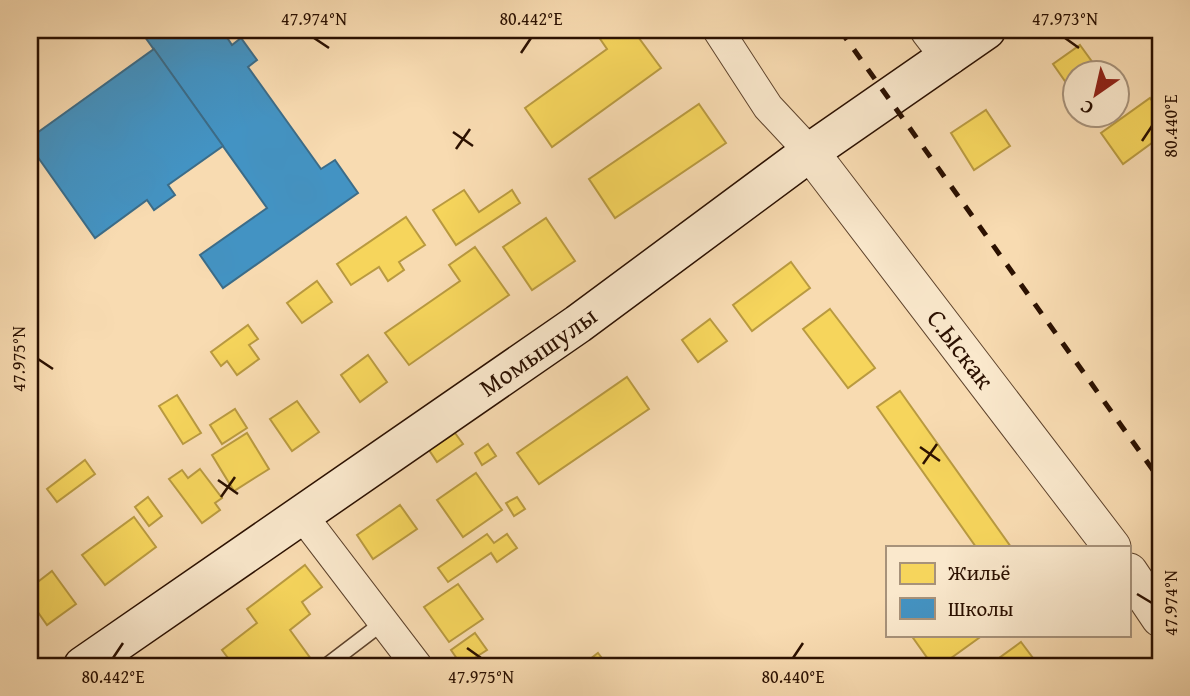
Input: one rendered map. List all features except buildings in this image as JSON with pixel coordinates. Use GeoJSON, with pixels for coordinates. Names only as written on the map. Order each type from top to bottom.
{"type":"FeatureCollection","features":[{"type":"Feature","properties":{"kind":"main road","name":"Момышулы"},"geometry":{"type":"LineString","coordinates":[[83,666],[578,324],[810,152],[939,43],[986,30]]}},
{"type":"Feature","properties":{"kind":"street"},"geometry":{"type":"LineString","coordinates":[[718,30],[768,107],[810,152]]}},
{"type":"Feature","properties":{"kind":"street","name":"С.Ыскак"},"geometry":{"type":"LineString","coordinates":[[810,152],[1111,546]]}},
{"type":"Feature","properties":{"kind":"street"},"geometry":{"type":"LineString","coordinates":[[302,513],[417,666]]}},
{"type":"Feature","properties":{"kind":"street"},"geometry":{"type":"LineString","coordinates":[[1130,573],[1160,618]]}},
{"type":"Feature","properties":{"kind":"lane"},"geometry":{"type":"LineString","coordinates":[[326,666],[385,621]]}},
{"type":"Feature","properties":{"kind":"railway"},"geometry":{"type":"LineString","coordinates":[[840,30],[1160,480]]}}]}
